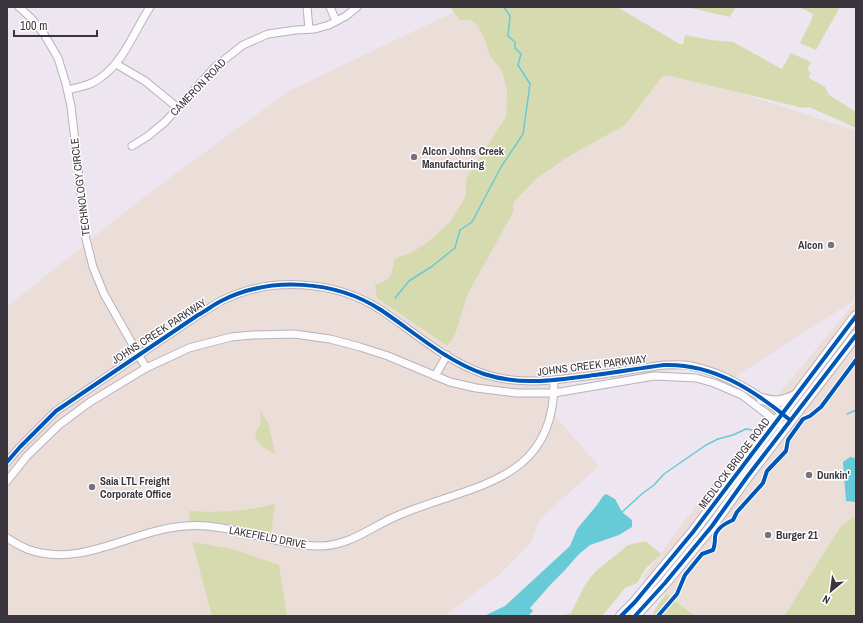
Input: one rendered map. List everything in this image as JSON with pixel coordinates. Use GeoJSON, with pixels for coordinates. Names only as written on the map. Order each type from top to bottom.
{"type":"FeatureCollection","features":[{"type":"Feature","properties":{"kind":"highway","name":"MEDLOCK BRIDGE ROAD"},"geometry":{"type":"LineString","coordinates":[[635,616],[665,583],[712,526],[784,420],[795,396],[856,316]]}},
{"type":"Feature","properties":{"kind":"highway","name":"MEDLOCK BRIDGE ROAD"},"geometry":{"type":"LineString","coordinates":[[621,616],[635,602],[784,420],[856,335]]}},
{"type":"Feature","properties":{"kind":"highway"},"geometry":{"type":"LineString","coordinates":[[762,399],[778,402],[795,396]]}},
{"type":"Feature","properties":{"kind":"street","name":"TECHNOLOGY CIRCLE"},"geometry":{"type":"LineString","coordinates":[[19,7],[31,18],[44,34],[58,58],[68,90],[71,106],[89,253],[104,294],[146,368]]}},
{"type":"Feature","properties":{"kind":"street"},"geometry":{"type":"LineString","coordinates":[[68,90],[91,84],[110,71],[116,64],[150,7]]}},
{"type":"Feature","properties":{"kind":"street"},"geometry":{"type":"LineString","coordinates":[[308,7],[310,29]]}},
{"type":"Feature","properties":{"kind":"street"},"geometry":{"type":"LineString","coordinates":[[330,7],[336,21]]}},
{"type":"Feature","properties":{"kind":"street","name":"CAMERON ROAD"},"geometry":{"type":"LineString","coordinates":[[132,146],[148,136],[178,108],[215,67],[243,45],[268,34],[330,25],[357,7]]}},
{"type":"Feature","properties":{"kind":"street"},"geometry":{"type":"LineString","coordinates":[[116,64],[145,82],[178,108]]}},
{"type":"Feature","properties":{"kind":"street","name":"JOHNS CREEK PARKWAY"},"geometry":{"type":"LineString","coordinates":[[7,462],[56,411],[139,354],[222,301],[249,291],[266,287],[298,284],[336,290],[356,296],[379,309],[464,365],[477,371],[501,378],[531,382],[554,381],[664,365],[692,366],[717,374],[738,384],[762,399],[784,420]]}},
{"type":"Feature","properties":{"kind":"street","name":"JOHNS CREEK PARKWAY"},"geometry":{"type":"LineString","coordinates":[[7,481],[27,456],[59,425],[90,402],[146,368],[189,348],[231,337],[294,334],[330,339],[388,356],[450,382],[500,392],[554,392],[654,376],[696,378],[714,383],[742,395],[784,420]]}},
{"type":"Feature","properties":{"kind":"street"},"geometry":{"type":"LineString","coordinates":[[436,376],[447,355]]}},
{"type":"Feature","properties":{"kind":"street","name":"LAKEFIELD DRIVE"},"geometry":{"type":"LineString","coordinates":[[7,538],[26,549],[41,553],[69,555],[104,547],[157,530],[181,526],[217,528],[304,546],[339,544],[360,536],[399,516],[494,481],[516,469],[532,453],[545,433],[552,411],[554,381]]}},
{"type":"Feature","properties":{"kind":"shaded area"},"geometry":{"type":"Polygon","coordinates":[[[456,11],[684,74],[856,131],[856,299],[730,380],[686,368],[645,375],[549,384],[548,408],[599,466],[540,519],[531,542],[500,574],[445,616],[7,616],[7,307],[144,197],[287,92],[456,11]]]}},
{"type":"Feature","properties":{"kind":"shaded area"},"geometry":{"type":"Polygon","coordinates":[[[856,301],[856,516],[841,526],[784,616],[695,616],[643,577],[781,391],[856,301]]]}},
{"type":"Feature","properties":{"kind":"green space"},"geometry":{"type":"Polygon","coordinates":[[[450,7],[617,7],[680,44],[683,44],[685,35],[733,42],[782,69],[791,53],[811,62],[807,70],[811,72],[809,78],[825,87],[829,95],[856,112],[856,128],[809,107],[803,108],[666,75],[662,77],[625,125],[566,158],[535,180],[514,202],[513,213],[468,293],[455,335],[447,346],[377,298],[375,284],[381,283],[388,279],[392,273],[394,259],[411,253],[428,242],[450,222],[466,196],[466,179],[506,117],[507,90],[502,71],[490,56],[478,26],[470,20],[460,20],[450,7]]]}},
{"type":"Feature","properties":{"kind":"green space"},"geometry":{"type":"Polygon","coordinates":[[[686,7],[736,7],[730,17],[686,7]]]}},
{"type":"Feature","properties":{"kind":"green space"},"geometry":{"type":"Polygon","coordinates":[[[799,7],[840,7],[816,50],[800,43],[813,14],[799,7]]]}},
{"type":"Feature","properties":{"kind":"green space"},"geometry":{"type":"Polygon","coordinates":[[[260,409],[269,425],[275,454],[261,446],[255,438],[257,429],[261,424],[260,409]]]}},
{"type":"Feature","properties":{"kind":"green space"},"geometry":{"type":"Polygon","coordinates":[[[275,504],[271,534],[222,523],[190,522],[189,511],[232,511],[275,504]]]}},
{"type":"Feature","properties":{"kind":"green space"},"geometry":{"type":"Polygon","coordinates":[[[856,516],[856,616],[784,616],[841,526],[856,516]]]}},
{"type":"Feature","properties":{"kind":"green space"},"geometry":{"type":"Polygon","coordinates":[[[646,541],[661,554],[646,568],[637,583],[625,588],[602,616],[560,616],[571,613],[585,585],[595,572],[628,545],[646,541]]]}},
{"type":"Feature","properties":{"kind":"green space"},"geometry":{"type":"Polygon","coordinates":[[[192,542],[233,549],[279,565],[287,616],[212,616],[192,542]]]}},
{"type":"Feature","properties":{"kind":"green space"},"geometry":{"type":"Polygon","coordinates":[[[666,594],[695,616],[653,616],[655,609],[666,594]]]}},
{"type":"Feature","properties":{"kind":"water"},"geometry":{"type":"Polygon","coordinates":[[[850,457],[856,458],[856,502],[846,501],[843,462],[850,457]]]}},
{"type":"Feature","properties":{"kind":"water"},"geometry":{"type":"Polygon","coordinates":[[[606,494],[615,499],[622,512],[632,520],[632,527],[619,535],[590,545],[578,555],[530,608],[533,611],[528,616],[484,616],[505,606],[570,546],[577,529],[606,494]]]}},
{"type":"Feature","properties":{"kind":"waterway"},"geometry":{"type":"LineString","coordinates":[[395,298],[409,281],[431,267],[455,248],[460,230],[472,222],[501,167],[523,134],[530,84],[518,65],[521,54],[515,48],[515,42],[508,36],[510,16],[504,7]]}},
{"type":"Feature","properties":{"kind":"waterway"},"geometry":{"type":"LineString","coordinates":[[847,414],[856,410]]}},
{"type":"Feature","properties":{"kind":"waterway"},"geometry":{"type":"LineString","coordinates":[[622,512],[654,485],[664,474],[706,445],[746,429],[759,431]]}},
{"type":"Feature","properties":{"kind":"cycle path"},"geometry":{"type":"LineString","coordinates":[[7,462],[56,411],[198,315],[221,301],[240,293],[281,285],[323,287],[343,292],[363,300],[381,310],[443,354],[470,368],[498,378],[539,381],[664,365],[682,366],[699,369],[732,380],[762,398],[790,420]]}},
{"type":"Feature","properties":{"kind":"cycle path"},"geometry":{"type":"LineString","coordinates":[[621,616],[635,602],[693,532],[856,316]]}},
{"type":"Feature","properties":{"kind":"cycle path"},"geometry":{"type":"LineString","coordinates":[[635,616],[665,583],[712,526],[747,477],[856,335]]}},
{"type":"Feature","properties":{"kind":"cycle path"},"geometry":{"type":"LineString","coordinates":[[658,616],[677,594],[685,575],[702,554],[713,550],[715,537],[719,528],[733,520],[737,512],[763,483],[767,471],[786,451],[788,440],[803,419],[810,416],[821,407],[856,360]]}},
{"type":"Feature","properties":{"kind":"place","name":"Alcon Johns Creek Manufacturing"},"geometry":{"type":"Point","coordinates":[414,157]}},
{"type":"Feature","properties":{"kind":"place","name":"Alcon"},"geometry":{"type":"Point","coordinates":[831,245]}},
{"type":"Feature","properties":{"kind":"place","name":"Dunkin'"},"geometry":{"type":"Point","coordinates":[809,475]}},
{"type":"Feature","properties":{"kind":"place","name":"Saia LTL Freight Corporate Office"},"geometry":{"type":"Point","coordinates":[92,487]}},
{"type":"Feature","properties":{"kind":"place","name":"Burger 21"},"geometry":{"type":"Point","coordinates":[768,535]}}]}
